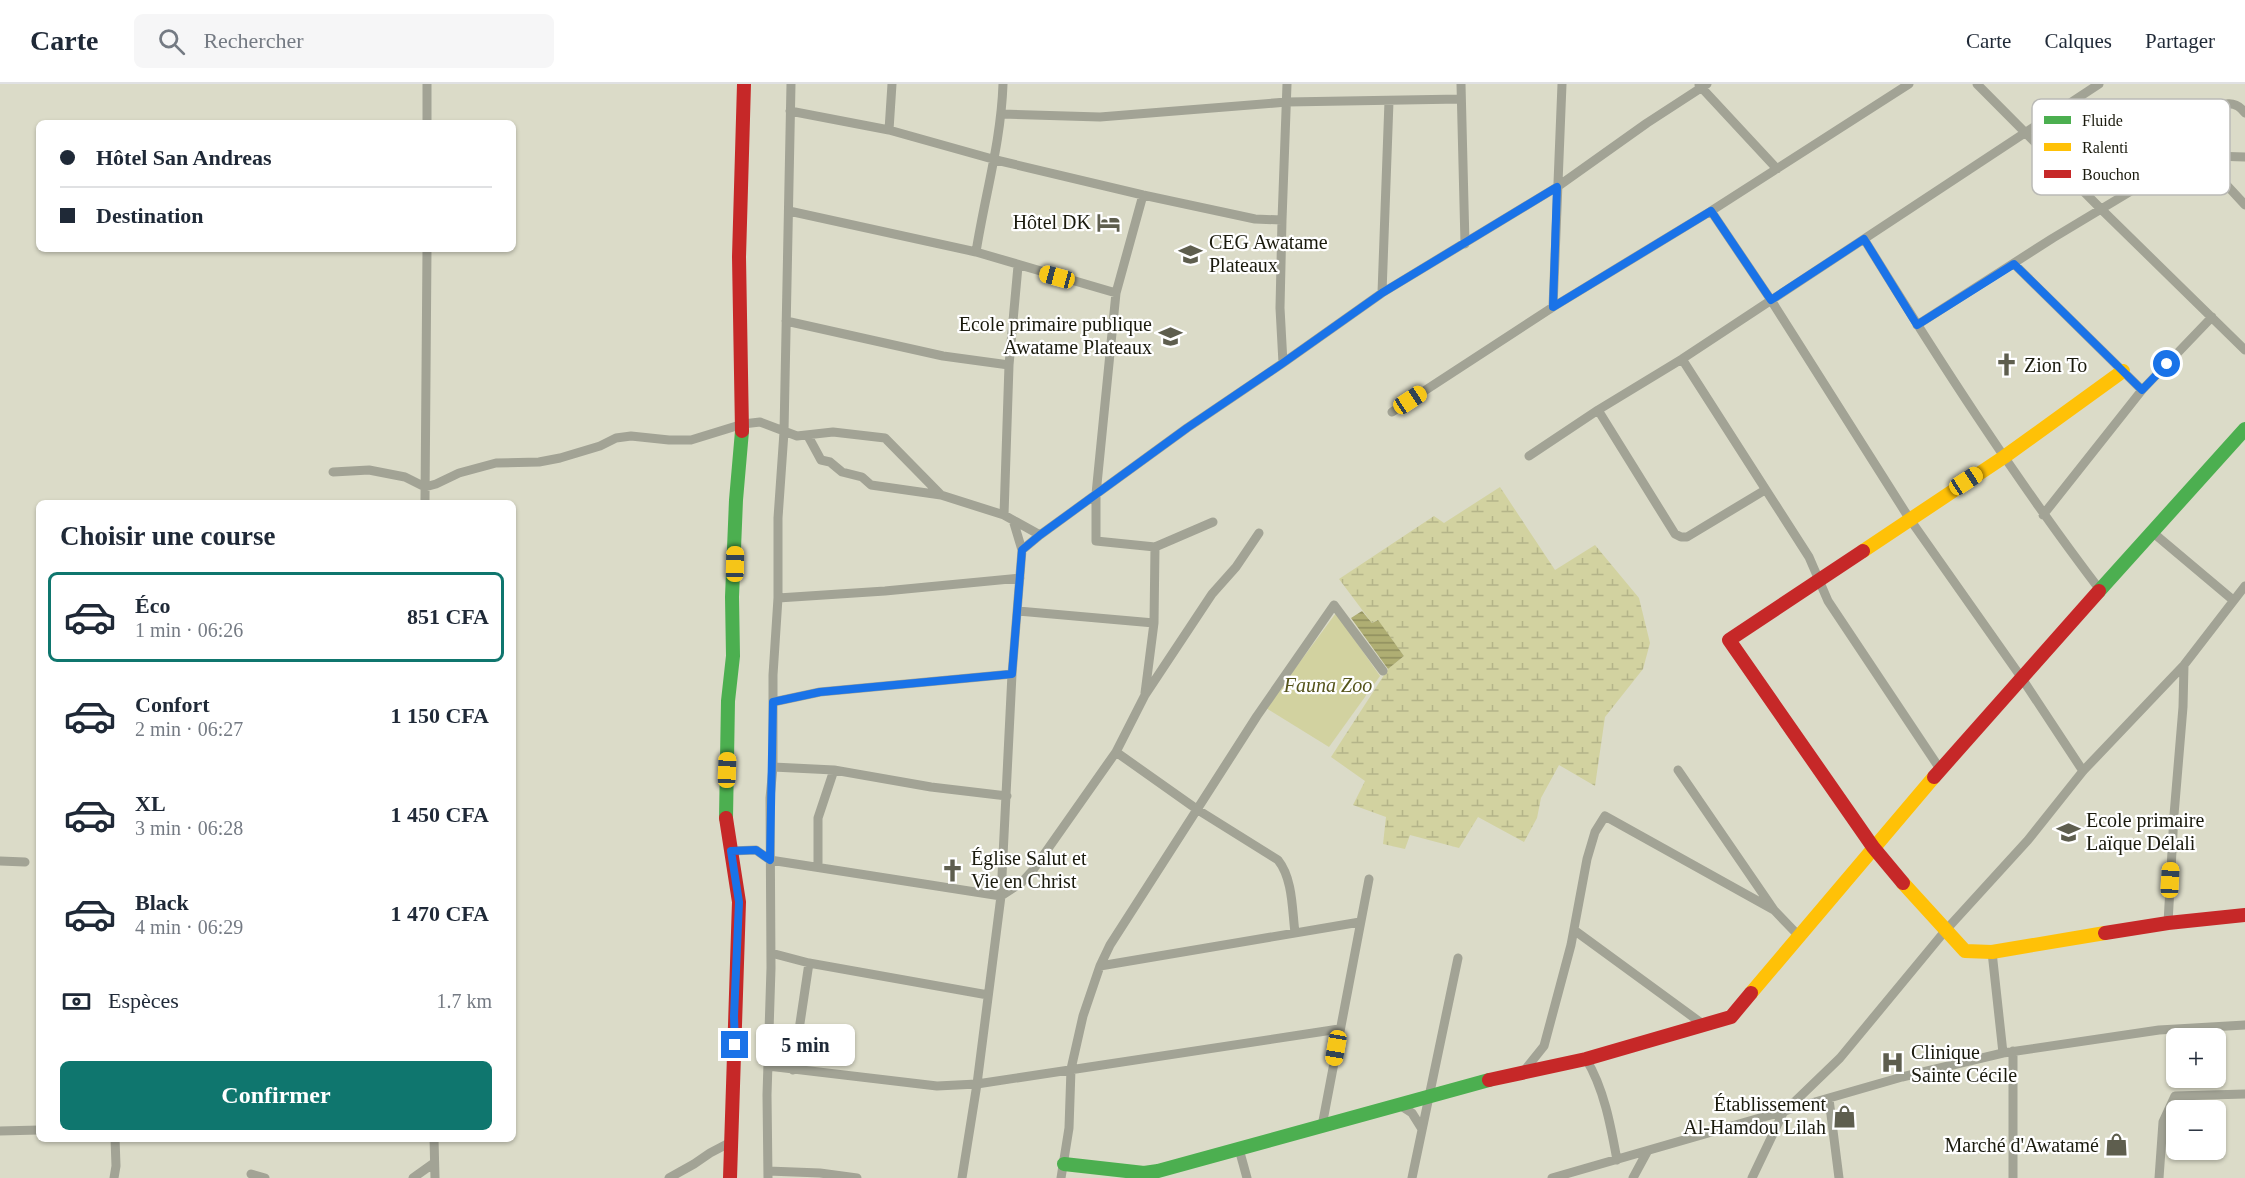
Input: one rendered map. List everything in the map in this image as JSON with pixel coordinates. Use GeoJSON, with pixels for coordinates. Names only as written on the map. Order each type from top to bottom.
{"type":"FeatureCollection","features":[{"type":"Feature","properties":{"kind":"street"},"geometry":{"type":"LineString","coordinates":[[427,84],[427,120]]}},
{"type":"Feature","properties":{"kind":"street"},"geometry":{"type":"LineString","coordinates":[[730,1178],[739,902],[725,811],[728,701],[733,656],[732,597],[736,500],[743,424],[739,246],[744,84]]}},
{"type":"Feature","properties":{"kind":"street"},"geometry":{"type":"LineString","coordinates":[[790,84],[784,432],[778,518],[778,598],[770,798],[771,953],[768,1174],[820,1173],[857,1178]]}},
{"type":"Feature","properties":{"kind":"street"},"geometry":{"type":"LineString","coordinates":[[889,130],[892,84]]}},
{"type":"Feature","properties":{"kind":"street"},"geometry":{"type":"LineString","coordinates":[[976,252],[982,209],[996,160],[1003,84]]}},
{"type":"Feature","properties":{"kind":"street"},"geometry":{"type":"LineString","coordinates":[[1283,363],[1280,308],[1287,84]]}},
{"type":"Feature","properties":{"kind":"street"},"geometry":{"type":"LineString","coordinates":[[1461,84],[1465,244]]}},
{"type":"Feature","properties":{"kind":"street"},"geometry":{"type":"LineString","coordinates":[[1553,307],[1562,84]]}},
{"type":"Feature","properties":{"kind":"street"},"geometry":{"type":"LineString","coordinates":[[1392,412],[1553,307],[1711,211],[1909,84]]}},
{"type":"Feature","properties":{"kind":"street"},"geometry":{"type":"LineString","coordinates":[[1977,84],[2032,140]]}},
{"type":"Feature","properties":{"kind":"street"},"geometry":{"type":"LineString","coordinates":[[2076,99],[2099,84]]}},
{"type":"Feature","properties":{"kind":"street"},"geometry":{"type":"LineString","coordinates":[[1022,550],[1187,428],[1382,293],[1557,187],[1702,85],[1777,169]]}},
{"type":"Feature","properties":{"kind":"street"},"geometry":{"type":"LineString","coordinates":[[1002,114],[1122,116],[1287,102],[1461,99]]}},
{"type":"Feature","properties":{"kind":"street"},"geometry":{"type":"LineString","coordinates":[[1382,293],[1389,101]]}},
{"type":"Feature","properties":{"kind":"street"},"geometry":{"type":"LineString","coordinates":[[2230,103],[2238,105],[2245,113]]}},
{"type":"Feature","properties":{"kind":"street"},"geometry":{"type":"LineString","coordinates":[[790,111],[889,130],[996,160],[1143,195],[1255,219],[1282,219]]}},
{"type":"Feature","properties":{"kind":"street"},"geometry":{"type":"LineString","coordinates":[[1528,456],[1682,359],[2032,128]]}},
{"type":"Feature","properties":{"kind":"street"},"geometry":{"type":"LineString","coordinates":[[2230,157],[2245,157]]}},
{"type":"Feature","properties":{"kind":"street"},"geometry":{"type":"LineString","coordinates":[[2230,189],[2245,205]]}},
{"type":"Feature","properties":{"kind":"street"},"geometry":{"type":"LineString","coordinates":[[1143,195],[1116,293],[1096,494],[1096,541],[1155,547],[1213,522]]}},
{"type":"Feature","properties":{"kind":"street"},"geometry":{"type":"LineString","coordinates":[[2087,195],[2245,350]]}},
{"type":"Feature","properties":{"kind":"street"},"geometry":{"type":"LineString","coordinates":[[1917,325],[2124,195]]}},
{"type":"Feature","properties":{"kind":"street"},"geometry":{"type":"LineString","coordinates":[[789,211],[976,252],[1017,266],[1116,293]]}},
{"type":"Feature","properties":{"kind":"street"},"geometry":{"type":"LineString","coordinates":[[1711,211],[1771,300],[1909,518],[2021,677],[2083,771]]}},
{"type":"Feature","properties":{"kind":"street"},"geometry":{"type":"LineString","coordinates":[[1864,239],[1917,325],[2004,457],[2043,515],[2100,590]]}},
{"type":"Feature","properties":{"kind":"street"},"geometry":{"type":"LineString","coordinates":[[425,500],[427,252]]}},
{"type":"Feature","properties":{"kind":"street"},"geometry":{"type":"LineString","coordinates":[[2014,264],[2142,390]]}},
{"type":"Feature","properties":{"kind":"street"},"geometry":{"type":"LineString","coordinates":[[962,1178],[977,1084],[1001,896],[1012,674],[1022,550],[1009,517],[1009,365],[1017,266]]}},
{"type":"Feature","properties":{"kind":"street"},"geometry":{"type":"LineString","coordinates":[[2043,515],[2142,390],[2212,317]]}},
{"type":"Feature","properties":{"kind":"street"},"geometry":{"type":"LineString","coordinates":[[786,321],[943,356],[1009,365]]}},
{"type":"Feature","properties":{"kind":"street"},"geometry":{"type":"LineString","coordinates":[[1682,359],[1809,557],[1828,602],[1940,769]]}},
{"type":"Feature","properties":{"kind":"street"},"geometry":{"type":"LineString","coordinates":[[2123,371],[2004,457],[1909,518],[1729,640],[1873,847],[1965,951],[1992,952],[2168,923],[2245,915]]}},
{"type":"Feature","properties":{"kind":"street"},"geometry":{"type":"LineString","coordinates":[[1598,411],[1675,534],[1681,537],[1688,537],[1765,490]]}},
{"type":"Feature","properties":{"kind":"street"},"geometry":{"type":"LineString","coordinates":[[333,472],[369,470],[405,477],[425,487],[459,473],[471,472],[496,463],[539,462],[560,458],[600,446],[616,438],[631,436],[691,440],[743,424],[760,422],[784,432],[808,436],[833,432],[885,438],[941,495]]}},
{"type":"Feature","properties":{"kind":"street"},"geometry":{"type":"LineString","coordinates":[[1383,671],[1334,605],[1264,706],[1121,925],[1100,966],[1083,1016],[1071,1069],[1069,1128],[1063,1171],[1144,1173],[1524,1071],[1586,1059],[1731,1017],[1940,769],[2151,531],[2245,429]]}},
{"type":"Feature","properties":{"kind":"street"},"geometry":{"type":"LineString","coordinates":[[808,436],[821,460],[830,462],[842,472],[862,477],[871,485],[941,495],[1009,517],[1040,535]]}},
{"type":"Feature","properties":{"kind":"street"},"geometry":{"type":"LineString","coordinates":[[2151,531],[2233,600]]}},
{"type":"Feature","properties":{"kind":"street"},"geometry":{"type":"LineString","coordinates":[[731,851],[756,850],[770,860],[1001,896],[1022,883],[1033,870],[1116,752],[1145,695],[1212,594],[1236,567],[1259,533]]}},
{"type":"Feature","properties":{"kind":"street"},"geometry":{"type":"LineString","coordinates":[[1145,695],[1154,623],[1155,547]]}},
{"type":"Feature","properties":{"kind":"street"},"geometry":{"type":"LineString","coordinates":[[778,598],[885,591],[1020,578]]}},
{"type":"Feature","properties":{"kind":"street"},"geometry":{"type":"LineString","coordinates":[[1752,1178],[1783,1113],[1840,1058],[1945,931],[2028,840],[2083,771],[2184,665],[2245,586]]}},
{"type":"Feature","properties":{"kind":"street"},"geometry":{"type":"LineString","coordinates":[[1018,611],[1154,623]]}},
{"type":"Feature","properties":{"kind":"street"},"geometry":{"type":"LineString","coordinates":[[2168,923],[2184,665]]}},
{"type":"Feature","properties":{"kind":"street"},"geometry":{"type":"LineString","coordinates":[[773,702],[820,692],[1012,674]]}},
{"type":"Feature","properties":{"kind":"street"},"geometry":{"type":"LineString","coordinates":[[1116,752],[1198,810],[1278,860],[1285,869],[1288,881],[1295,933]]}},
{"type":"Feature","properties":{"kind":"street"},"geometry":{"type":"LineString","coordinates":[[773,767],[834,770],[1007,796]]}},
{"type":"Feature","properties":{"kind":"street"},"geometry":{"type":"LineString","coordinates":[[818,867],[818,818],[834,770]]}},
{"type":"Feature","properties":{"kind":"street"},"geometry":{"type":"LineString","coordinates":[[1678,770],[1774,910],[1798,935]]}},
{"type":"Feature","properties":{"kind":"street"},"geometry":{"type":"LineString","coordinates":[[1524,1071],[1544,1046],[1574,930],[1592,841],[1605,816],[1774,910]]}},
{"type":"Feature","properties":{"kind":"street"},"geometry":{"type":"LineString","coordinates":[[0,861],[25,862]]}},
{"type":"Feature","properties":{"kind":"street"},"geometry":{"type":"LineString","coordinates":[[1322,1126],[1369,879]]}},
{"type":"Feature","properties":{"kind":"street"},"geometry":{"type":"LineString","coordinates":[[1100,966],[1360,922]]}},
{"type":"Feature","properties":{"kind":"street"},"geometry":{"type":"LineString","coordinates":[[1574,930],[1704,1025]]}},
{"type":"Feature","properties":{"kind":"street"},"geometry":{"type":"LineString","coordinates":[[1992,952],[2002,1053]]}},
{"type":"Feature","properties":{"kind":"street"},"geometry":{"type":"LineString","coordinates":[[771,953],[809,963],[988,994]]}},
{"type":"Feature","properties":{"kind":"street"},"geometry":{"type":"LineString","coordinates":[[1412,1178],[1458,958]]}},
{"type":"Feature","properties":{"kind":"street"},"geometry":{"type":"LineString","coordinates":[[793,1070],[809,963]]}},
{"type":"Feature","properties":{"kind":"street"},"geometry":{"type":"LineString","coordinates":[[1552,1178],[1902,1077],[2002,1053],[2159,1030],[2245,1025]]}},
{"type":"Feature","properties":{"kind":"street"},"geometry":{"type":"LineString","coordinates":[[768,1066],[937,1086],[977,1084],[1339,1029]]}},
{"type":"Feature","properties":{"kind":"street"},"geometry":{"type":"LineString","coordinates":[[2013,1052],[2013,1178]]}},
{"type":"Feature","properties":{"kind":"street"},"geometry":{"type":"LineString","coordinates":[[1586,1059],[1595,1073],[1613,1136],[1617,1160]]}},
{"type":"Feature","properties":{"kind":"street"},"geometry":{"type":"LineString","coordinates":[[2159,1178],[2163,1122],[2175,1096],[2245,1094]]}},
{"type":"Feature","properties":{"kind":"street"},"geometry":{"type":"LineString","coordinates":[[1829,1099],[1839,1178]]}},
{"type":"Feature","properties":{"kind":"street"},"geometry":{"type":"LineString","coordinates":[[1398,1104],[1412,1113],[1422,1129]]}},
{"type":"Feature","properties":{"kind":"street"},"geometry":{"type":"LineString","coordinates":[[0,1131],[36,1130]]}},
{"type":"Feature","properties":{"kind":"street"},"geometry":{"type":"LineString","coordinates":[[114,1178],[117,1166],[115,1142]]}},
{"type":"Feature","properties":{"kind":"street"},"geometry":{"type":"LineString","coordinates":[[434,1142],[435,1178]]}},
{"type":"Feature","properties":{"kind":"street"},"geometry":{"type":"LineString","coordinates":[[669,1178],[731,1143]]}},
{"type":"Feature","properties":{"kind":"street"},"geometry":{"type":"LineString","coordinates":[[1239,1149],[1247,1178]]}},
{"type":"Feature","properties":{"kind":"street"},"geometry":{"type":"LineString","coordinates":[[1633,1178],[1647,1152]]}},
{"type":"Feature","properties":{"kind":"street"},"geometry":{"type":"LineString","coordinates":[[413,1178],[434,1163]]}},
{"type":"Feature","properties":{"kind":"street"},"geometry":{"type":"LineString","coordinates":[[251,1174],[265,1178]]}},
{"type":"Feature","properties":{"kind":"green space"},"geometry":{"type":"Polygon","coordinates":[[[1500,487],[1555,570],[1595,545],[1639,598],[1650,643],[1643,669],[1605,717],[1595,786],[1559,765],[1541,798],[1537,818],[1524,842],[1478,817],[1459,848],[1410,835],[1405,849],[1383,844],[1386,817],[1353,805],[1365,781],[1331,757],[1388,669],[1404,656],[1377,620],[1372,623],[1339,579],[1434,516],[1444,523],[1500,487]]]}},
{"type":"Feature","properties":{"kind":"green space","name":"Fauna Zoo"},"geometry":{"type":"Polygon","coordinates":[[[1336,613],[1380,676],[1329,747],[1266,708],[1336,613]]]}},
{"type":"Feature","properties":{"kind":"shaded area"},"geometry":{"type":"Polygon","coordinates":[[[1362,611],[1372,623],[1378,620],[1404,656],[1388,669],[1351,618],[1362,611]]]}},
{"type":"Feature","properties":{"kind":"traffic: fast"},"geometry":{"type":"LineString","coordinates":[[2099,591],[2245,429]]}},
{"type":"Feature","properties":{"kind":"traffic: fast"},"geometry":{"type":"LineString","coordinates":[[726,818],[728,701],[733,656],[732,597],[736,500],[742,431]]}},
{"type":"Feature","properties":{"kind":"traffic: fast"},"geometry":{"type":"LineString","coordinates":[[1064,1164],[1144,1173],[1158,1171],[1489,1080]]}},
{"type":"Feature","properties":{"kind":"traffic: slow"},"geometry":{"type":"LineString","coordinates":[[1863,551],[2004,457],[2123,371]]}},
{"type":"Feature","properties":{"kind":"traffic: slow"},"geometry":{"type":"LineString","coordinates":[[1751,993],[1934,777]]}},
{"type":"Feature","properties":{"kind":"traffic: slow"},"geometry":{"type":"LineString","coordinates":[[1903,883],[1965,951],[1992,952],[2105,933]]}},
{"type":"Feature","properties":{"kind":"traffic: jam"},"geometry":{"type":"LineString","coordinates":[[742,431],[739,257],[744,84]]}},
{"type":"Feature","properties":{"kind":"traffic: jam"},"geometry":{"type":"LineString","coordinates":[[1863,551],[1729,640],[1873,847],[1903,883]]}},
{"type":"Feature","properties":{"kind":"traffic: jam"},"geometry":{"type":"LineString","coordinates":[[1934,777],[2099,591]]}},
{"type":"Feature","properties":{"kind":"traffic: jam"},"geometry":{"type":"LineString","coordinates":[[726,818],[739,902],[730,1178]]}},
{"type":"Feature","properties":{"kind":"traffic: jam"},"geometry":{"type":"LineString","coordinates":[[2105,933],[2168,923],[2245,915]]}},
{"type":"Feature","properties":{"kind":"traffic: jam"},"geometry":{"type":"LineString","coordinates":[[1489,1080],[1586,1059],[1731,1017],[1751,993]]}},
{"type":"Feature","properties":{"kind":"place","name":"Hôtel DK"},"geometry":{"type":"Point","coordinates":[1109,222]}},
{"type":"Feature","properties":{"kind":"place","name":"CEG Awatame Plateaux"},"geometry":{"type":"Point","coordinates":[1191,254]}},
{"type":"Feature","properties":{"kind":"place","name":"Ecole primaire publique Awatame Plateaux"},"geometry":{"type":"Point","coordinates":[1170,336]}},
{"type":"Feature","properties":{"kind":"place","name":"Zion To"},"geometry":{"type":"Point","coordinates":[2006,365]}},
{"type":"Feature","properties":{"kind":"place","name":"Ecole primaire Laïque Délali"},"geometry":{"type":"Point","coordinates":[2068,832]}},
{"type":"Feature","properties":{"kind":"place","name":"Église Salut et Vie en Christ"},"geometry":{"type":"Point","coordinates":[953,870]}},
{"type":"Feature","properties":{"kind":"place","name":"Clinique Sainte Cécile"},"geometry":{"type":"Point","coordinates":[1893,1063]}},
{"type":"Feature","properties":{"kind":"place","name":"Établissement Al-Hamdou Lilah"},"geometry":{"type":"Point","coordinates":[1844,1116]}},
{"type":"Feature","properties":{"kind":"place","name":"Marché d'Awatamé"},"geometry":{"type":"Point","coordinates":[2117,1145]}},
{"type":"Feature","properties":{"kind":"route"},"geometry":{"type":"LineString","coordinates":[[735,1045],[734,1016],[739,902],[731,851],[756,850],[770,860],[773,702],[820,692],[1012,674],[1022,550],[1187,428],[1382,293],[1557,187],[1553,307],[1711,211],[1771,300],[1864,239],[1917,325],[2014,264],[2142,390],[2167,364]]}}]}
